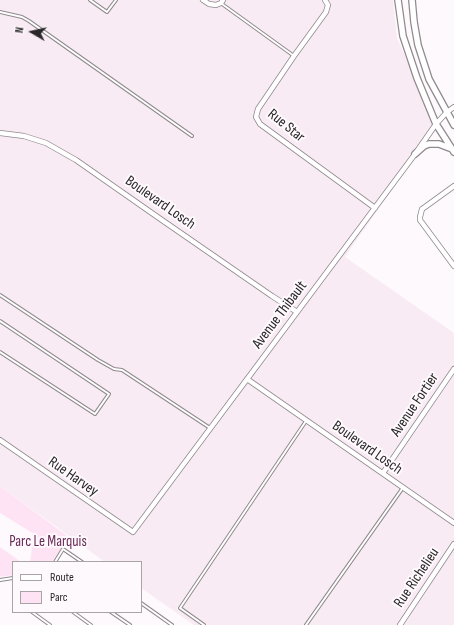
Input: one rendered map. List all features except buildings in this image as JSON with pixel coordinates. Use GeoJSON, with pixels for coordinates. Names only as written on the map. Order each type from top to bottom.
{"type":"FeatureCollection","features":[{"type":"Feature","properties":{"kind":"street"},"geometry":{"type":"LineString","coordinates":[[204,0],[209,4],[216,6],[222,1]]}},
{"type":"Feature","properties":{"kind":"street","name":"Rue Star"},"geometry":{"type":"LineString","coordinates":[[325,0],[328,5],[326,12],[258,108],[256,117],[260,124],[375,208]]}},
{"type":"Feature","properties":{"kind":"street"},"geometry":{"type":"LineString","coordinates":[[398,0],[403,36],[416,78],[436,124],[453,150]]}},
{"type":"Feature","properties":{"kind":"street"},"geometry":{"type":"LineString","coordinates":[[412,0],[418,45],[429,79],[454,125]]}},
{"type":"Feature","properties":{"kind":"street","name":"Avenue Thibault"},"geometry":{"type":"LineString","coordinates":[[133,532],[436,124],[454,107]]}},
{"type":"Feature","properties":{"kind":"street","name":"Boulevard Losch"},"geometry":{"type":"LineString","coordinates":[[0,133],[24,136],[46,143],[76,160],[297,312]]}},
{"type":"Feature","properties":{"kind":"street"},"geometry":{"type":"LineString","coordinates":[[415,154],[424,146],[429,144],[439,144],[453,150]]}},
{"type":"Feature","properties":{"kind":"street"},"geometry":{"type":"LineString","coordinates":[[454,186],[422,210],[420,220],[454,266]]}},
{"type":"Feature","properties":{"kind":"street","name":"Avenue Fortier"},"geometry":{"type":"LineString","coordinates":[[383,473],[454,369]]}},
{"type":"Feature","properties":{"kind":"street","name":"Boulevard Losch"},"geometry":{"type":"LineString","coordinates":[[247,379],[454,523]]}},
{"type":"Feature","properties":{"kind":"street","name":"Rue Harvey"},"geometry":{"type":"LineString","coordinates":[[0,440],[133,532]]}},
{"type":"Feature","properties":{"kind":"street","name":"Rue Richelieu"},"geometry":{"type":"LineString","coordinates":[[400,625],[454,544]]}},
{"type":"Feature","properties":{"kind":"lane"},"geometry":{"type":"LineString","coordinates":[[90,0],[107,12],[116,0]]}},
{"type":"Feature","properties":{"kind":"lane"},"geometry":{"type":"LineString","coordinates":[[222,1],[294,56]]}},
{"type":"Feature","properties":{"kind":"lane"},"geometry":{"type":"LineString","coordinates":[[0,12],[22,17],[29,21],[192,136]]}},
{"type":"Feature","properties":{"kind":"lane"},"geometry":{"type":"LineString","coordinates":[[0,295],[98,360],[114,369],[122,370],[210,428]]}},
{"type":"Feature","properties":{"kind":"lane"},"geometry":{"type":"LineString","coordinates":[[0,321],[109,394],[95,414],[0,352]]}},
{"type":"Feature","properties":{"kind":"lane"},"geometry":{"type":"LineString","coordinates":[[204,625],[180,608],[306,420]]}},
{"type":"Feature","properties":{"kind":"lane"},"geometry":{"type":"LineString","coordinates":[[306,625],[403,488]]}},
{"type":"Feature","properties":{"kind":"lane"},"geometry":{"type":"LineString","coordinates":[[56,561],[63,549],[81,561]]}},
{"type":"Feature","properties":{"kind":"lane"},"geometry":{"type":"LineString","coordinates":[[0,580],[12,578]]}},
{"type":"Feature","properties":{"kind":"lane"},"geometry":{"type":"LineString","coordinates":[[142,604],[172,625]]}},
{"type":"Feature","properties":{"kind":"lane"},"geometry":{"type":"LineString","coordinates":[[33,613],[50,625]]}},
{"type":"Feature","properties":{"kind":"lane"},"geometry":{"type":"LineString","coordinates":[[74,613],[91,625]]}},
{"type":"Feature","properties":{"kind":"lane"},"geometry":{"type":"LineString","coordinates":[[112,613],[130,625]]}},
{"type":"Feature","properties":{"kind":"shaded area"},"geometry":{"type":"Polygon","coordinates":[[[0,0],[393,0],[397,38],[436,126],[345,257],[454,333],[454,625],[194,625],[142,589],[142,561],[104,561],[0,486],[0,0]]]}},
{"type":"Feature","properties":{"kind":"green space","name":"Parc Le Marquis"},"geometry":{"type":"Polygon","coordinates":[[[0,486],[70,538],[53,561],[30,561],[34,534],[0,513],[0,486]]]}},
{"type":"Feature","properties":{"kind":"green space","name":"Parc Le Marquis"},"geometry":{"type":"Polygon","coordinates":[[[0,547],[20,561],[12,561],[12,575],[0,577],[0,547]]]}}]}
